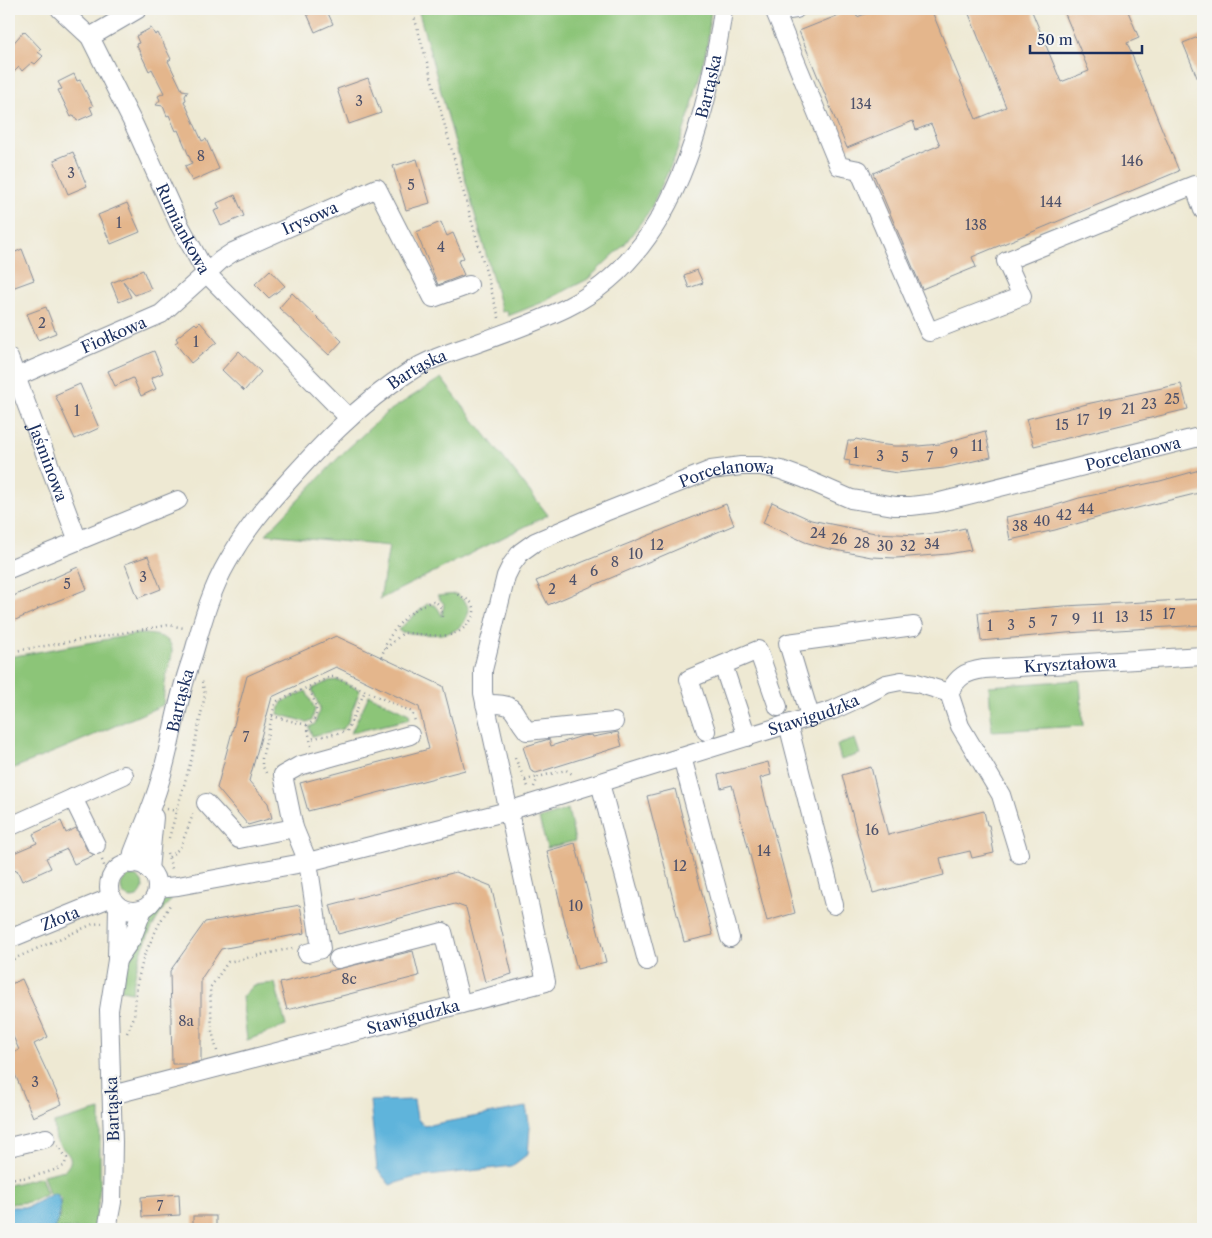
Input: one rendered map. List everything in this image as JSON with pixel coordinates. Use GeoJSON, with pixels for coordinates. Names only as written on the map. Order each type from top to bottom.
{"type":"FeatureCollection","features":[{"type":"Feature","properties":{"kind":"street","name":"Rumiankowa"},"geometry":{"type":"LineString","coordinates":[[60,9],[90,37],[134,125],[179,224],[206,273],[349,418]]}},
{"type":"Feature","properties":{"kind":"street"},"geometry":{"type":"LineString","coordinates":[[90,37],[138,9]]}},
{"type":"Feature","properties":{"kind":"street","name":"Bartąska"},"geometry":{"type":"LineString","coordinates":[[118,960],[132,938],[143,909],[154,898],[157,888],[153,875],[149,870],[160,800],[185,678],[215,589],[228,562],[275,496],[349,418],[380,392],[410,371],[438,357],[503,334],[564,309],[592,294],[622,268],[642,245],[671,199],[695,139],[713,68],[723,9]]}},
{"type":"Feature","properties":{"kind":"street"},"geometry":{"type":"LineString","coordinates":[[774,9],[782,11],[796,9]]}},
{"type":"Feature","properties":{"kind":"street"},"geometry":{"type":"LineString","coordinates":[[774,9],[839,166],[859,170],[929,332],[1022,296],[1006,261],[1194,185],[1203,210]]}},
{"type":"Feature","properties":{"kind":"street","name":"Irysowa"},"geometry":{"type":"LineString","coordinates":[[206,273],[233,252],[377,188],[433,298],[469,285]]}},
{"type":"Feature","properties":{"kind":"street","name":"Fiołkowa"},"geometry":{"type":"LineString","coordinates":[[12,378],[161,314],[206,273]]}},
{"type":"Feature","properties":{"kind":"street","name":"Jaśminowa"},"geometry":{"type":"LineString","coordinates":[[9,358],[12,378],[78,541]]}},
{"type":"Feature","properties":{"kind":"street","name":"Porcelanowa"},"geometry":{"type":"LineString","coordinates":[[508,811],[482,693],[483,670],[506,576],[521,552],[535,542],[711,470],[741,466],[781,470],[851,499],[888,505],[911,506],[936,503],[1203,436]]}},
{"type":"Feature","properties":{"kind":"street"},"geometry":{"type":"LineString","coordinates":[[9,569],[178,500]]}},
{"type":"Feature","properties":{"kind":"street"},"geometry":{"type":"LineString","coordinates":[[810,716],[788,643],[914,626]]}},
{"type":"Feature","properties":{"kind":"street"},"geometry":{"type":"LineString","coordinates":[[706,731],[689,679],[758,650],[778,708]]}},
{"type":"Feature","properties":{"kind":"street","name":"Kryształowa"},"geometry":{"type":"LineString","coordinates":[[949,693],[954,682],[962,676],[971,671],[984,669],[1203,656]]}},
{"type":"Feature","properties":{"kind":"street"},"geometry":{"type":"LineString","coordinates":[[724,664],[747,737]]}},
{"type":"Feature","properties":{"kind":"street","name":"Stawigudzka"},"geometry":{"type":"LineString","coordinates":[[157,888],[178,886],[308,862],[508,811],[833,710],[858,700],[886,684],[901,681],[917,683],[949,693]]}},
{"type":"Feature","properties":{"kind":"street"},"geometry":{"type":"LineString","coordinates":[[949,693],[960,726],[1001,795],[1019,854]]}},
{"type":"Feature","properties":{"kind":"street"},"geometry":{"type":"LineString","coordinates":[[485,704],[508,705],[515,712],[527,731],[614,722]]}},
{"type":"Feature","properties":{"kind":"street"},"geometry":{"type":"LineString","coordinates":[[788,724],[834,904]]}},
{"type":"Feature","properties":{"kind":"street"},"geometry":{"type":"LineString","coordinates":[[303,950],[322,949],[308,862],[294,828],[282,770],[410,735]]}},
{"type":"Feature","properties":{"kind":"street"},"geometry":{"type":"LineString","coordinates":[[682,757],[730,938]]}},
{"type":"Feature","properties":{"kind":"street"},"geometry":{"type":"LineString","coordinates":[[9,827],[124,775]]}},
{"type":"Feature","properties":{"kind":"street"},"geometry":{"type":"LineString","coordinates":[[600,783],[647,961]]}},
{"type":"Feature","properties":{"kind":"street"},"geometry":{"type":"LineString","coordinates":[[73,798],[99,853]]}},
{"type":"Feature","properties":{"kind":"street","name":"Bartąska"},"geometry":{"type":"LineString","coordinates":[[107,1229],[112,1202],[113,1142],[109,1010],[118,960],[115,902],[109,888],[114,873],[121,867],[130,864],[133,853],[160,800]]}},
{"type":"Feature","properties":{"kind":"street"},"geometry":{"type":"LineString","coordinates":[[200,806],[239,840],[294,828]]}},
{"type":"Feature","properties":{"kind":"street","name":"Stawigudzka"},"geometry":{"type":"LineString","coordinates":[[112,1095],[546,982],[508,811]]}},
{"type":"Feature","properties":{"kind":"street"},"geometry":{"type":"LineString","coordinates":[[130,864],[140,865],[149,870]]}},
{"type":"Feature","properties":{"kind":"street"},"geometry":{"type":"LineString","coordinates":[[115,902],[130,911],[143,909]]}},
{"type":"Feature","properties":{"kind":"street","name":"Złota"},"geometry":{"type":"LineString","coordinates":[[9,939],[115,902]]}},
{"type":"Feature","properties":{"kind":"street"},"geometry":{"type":"LineString","coordinates":[[338,959],[443,932],[461,1004]]}},
{"type":"Feature","properties":{"kind":"street"},"geometry":{"type":"LineString","coordinates":[[9,1147],[50,1140]]}},
{"type":"Feature","properties":{"kind":"path"},"geometry":{"type":"LineString","coordinates":[[412,9],[503,334]]}},
{"type":"Feature","properties":{"kind":"path"},"geometry":{"type":"LineString","coordinates":[[384,650],[403,633],[446,634],[455,633],[466,627],[473,616],[474,608],[471,603],[456,594]]}},
{"type":"Feature","properties":{"kind":"path"},"geometry":{"type":"LineString","coordinates":[[381,657],[393,631],[425,603],[434,601],[439,603],[442,617]]}},
{"type":"Feature","properties":{"kind":"path"},"geometry":{"type":"LineString","coordinates":[[9,652],[169,625],[200,631]]}},
{"type":"Feature","properties":{"kind":"path"},"geometry":{"type":"LineString","coordinates":[[178,876],[172,870],[167,846],[192,757],[206,695],[201,679]]}},
{"type":"Feature","properties":{"kind":"path"},"geometry":{"type":"LineString","coordinates":[[272,716],[307,725],[314,721],[317,708],[309,687]]}},
{"type":"Feature","properties":{"kind":"path"},"geometry":{"type":"LineString","coordinates":[[310,740],[347,731],[365,691]]}},
{"type":"Feature","properties":{"kind":"path"},"geometry":{"type":"LineString","coordinates":[[307,725],[315,762]]}},
{"type":"Feature","properties":{"kind":"path"},"geometry":{"type":"LineString","coordinates":[[514,757],[531,793],[538,777]]}},
{"type":"Feature","properties":{"kind":"path"},"geometry":{"type":"LineString","coordinates":[[524,780],[566,770],[572,775]]}},
{"type":"Feature","properties":{"kind":"path"},"geometry":{"type":"LineString","coordinates":[[160,800],[177,811]]}},
{"type":"Feature","properties":{"kind":"path"},"geometry":{"type":"LineString","coordinates":[[169,857],[180,848],[200,806]]}},
{"type":"Feature","properties":{"kind":"path"},"geometry":{"type":"LineString","coordinates":[[99,853],[105,868]]}},
{"type":"Feature","properties":{"kind":"path"},"geometry":{"type":"LineString","coordinates":[[125,1038],[134,1017],[137,983],[144,956],[168,908],[173,902]]}},
{"type":"Feature","properties":{"kind":"path"},"geometry":{"type":"LineString","coordinates":[[9,961],[93,924],[101,923]]}},
{"type":"Feature","properties":{"kind":"path"},"geometry":{"type":"LineString","coordinates":[[220,1068],[212,1031],[210,988],[214,981],[228,962],[303,950]]}},
{"type":"Feature","properties":{"kind":"path"},"geometry":{"type":"LineString","coordinates":[[9,1178],[19,1179],[64,1166],[67,1158],[50,1140]]}},
{"type":"Feature","properties":{"kind":"green space"},"geometry":{"type":"Polygon","coordinates":[[[418,9],[711,9],[707,47],[691,109],[675,157],[650,210],[624,245],[588,279],[541,303],[508,316],[507,310],[502,312],[418,9]]]}},
{"type":"Feature","properties":{"kind":"green space"},"geometry":{"type":"Polygon","coordinates":[[[441,378],[548,515],[380,599],[389,546],[266,534],[341,455],[386,413],[441,378]]]}},
{"type":"Feature","properties":{"kind":"green space"},"geometry":{"type":"Polygon","coordinates":[[[456,594],[466,603],[469,610],[465,621],[459,628],[451,632],[431,635],[401,632],[398,630],[427,604],[437,607],[442,616],[444,604],[437,596],[456,594]]]}},
{"type":"Feature","properties":{"kind":"green space"},"geometry":{"type":"Polygon","coordinates":[[[137,634],[159,636],[171,645],[172,654],[165,680],[163,705],[9,770],[9,657],[137,634]]]}},
{"type":"Feature","properties":{"kind":"green space"},"geometry":{"type":"Polygon","coordinates":[[[338,680],[360,690],[347,724],[343,729],[312,736],[309,727],[315,724],[320,708],[312,689],[329,681],[338,680]]]}},
{"type":"Feature","properties":{"kind":"green space"},"geometry":{"type":"Polygon","coordinates":[[[1080,680],[1083,726],[992,731],[989,686],[1080,680]]]}},
{"type":"Feature","properties":{"kind":"green space"},"geometry":{"type":"Polygon","coordinates":[[[306,691],[315,709],[312,720],[307,722],[278,714],[282,702],[306,691]]]}},
{"type":"Feature","properties":{"kind":"green space"},"geometry":{"type":"Polygon","coordinates":[[[369,695],[409,714],[410,719],[351,733],[369,695]]]}},
{"type":"Feature","properties":{"kind":"green space"},"geometry":{"type":"Polygon","coordinates":[[[855,739],[860,754],[841,760],[837,745],[855,739]]]}},
{"type":"Feature","properties":{"kind":"green space"},"geometry":{"type":"Polygon","coordinates":[[[568,809],[575,841],[547,848],[539,819],[568,809]]]}},
{"type":"Feature","properties":{"kind":"green space"},"geometry":{"type":"Polygon","coordinates":[[[132,876],[140,879],[143,887],[140,895],[132,898],[124,895],[121,887],[124,879],[132,876]]]}},
{"type":"Feature","properties":{"kind":"green space"},"geometry":{"type":"Polygon","coordinates":[[[170,896],[171,901],[160,914],[144,945],[132,992],[121,990],[132,950],[144,921],[156,905],[170,896]]]}},
{"type":"Feature","properties":{"kind":"green space"},"geometry":{"type":"Polygon","coordinates":[[[275,983],[286,1026],[247,1040],[242,997],[253,985],[275,983]]]}},
{"type":"Feature","properties":{"kind":"green space"},"geometry":{"type":"Polygon","coordinates":[[[100,1110],[100,1186],[95,1229],[55,1229],[60,1216],[61,1198],[56,1193],[49,1194],[43,1175],[65,1170],[69,1165],[70,1158],[57,1141],[54,1123],[100,1110]]]}},
{"type":"Feature","properties":{"kind":"green space"},"geometry":{"type":"Polygon","coordinates":[[[41,1177],[47,1194],[28,1202],[9,1204],[9,1185],[41,1177]]]}},
{"type":"Feature","properties":{"kind":"water"},"geometry":{"type":"Polygon","coordinates":[[[414,1100],[417,1118],[424,1126],[526,1107],[530,1127],[528,1154],[512,1166],[412,1178],[390,1185],[377,1169],[370,1101],[414,1100]]]}},
{"type":"Feature","properties":{"kind":"water"},"geometry":{"type":"Polygon","coordinates":[[[52,1194],[57,1194],[60,1202],[59,1216],[54,1229],[11,1229],[9,1227],[9,1207],[28,1207],[52,1194]]]}},
{"type":"Feature","properties":{"kind":"building"},"geometry":{"type":"Polygon","coordinates":[[[305,9],[326,9],[333,24],[315,32],[305,9]]]}},
{"type":"Feature","properties":{"kind":"building"},"geometry":{"type":"Polygon","coordinates":[[[854,9],[857,17],[878,9],[931,9],[976,119],[1006,107],[967,9],[1031,9],[1061,82],[1089,71],[1063,9],[1127,9],[1139,38],[1127,43],[1179,171],[972,257],[976,267],[922,289],[873,173],[940,145],[931,124],[916,130],[913,121],[847,148],[799,31],[854,9]]]}},
{"type":"Feature","properties":{"kind":"building"},"geometry":{"type":"Polygon","coordinates":[[[151,28],[155,35],[158,33],[171,59],[168,61],[182,90],[188,91],[184,101],[202,141],[206,139],[219,169],[192,181],[185,166],[192,163],[178,130],[176,131],[163,106],[156,105],[160,100],[158,96],[164,93],[152,69],[149,71],[136,44],[139,43],[136,36],[151,28]]]}},
{"type":"Feature","properties":{"kind":"building"},"geometry":{"type":"Polygon","coordinates":[[[24,31],[41,49],[38,52],[43,56],[35,64],[32,62],[22,71],[19,67],[9,77],[9,48],[24,31]]]}},
{"type":"Feature","properties":{"kind":"building"},"geometry":{"type":"Polygon","coordinates":[[[1203,35],[1203,92],[1183,43],[1203,35]]]}},
{"type":"Feature","properties":{"kind":"building"},"geometry":{"type":"Polygon","coordinates":[[[74,74],[77,81],[80,80],[93,106],[90,107],[93,114],[77,121],[74,115],[71,117],[58,90],[62,89],[58,82],[74,74]]]}},
{"type":"Feature","properties":{"kind":"building"},"geometry":{"type":"Polygon","coordinates":[[[368,78],[381,113],[349,124],[337,89],[368,78]]]}},
{"type":"Feature","properties":{"kind":"building"},"geometry":{"type":"Polygon","coordinates":[[[73,152],[87,186],[68,194],[54,160],[73,152]]]}},
{"type":"Feature","properties":{"kind":"building"},"geometry":{"type":"Polygon","coordinates":[[[417,159],[430,203],[406,210],[393,166],[417,159]]]}},
{"type":"Feature","properties":{"kind":"building"},"geometry":{"type":"Polygon","coordinates":[[[235,195],[244,216],[221,226],[214,211],[220,209],[217,203],[235,195]]]}},
{"type":"Feature","properties":{"kind":"building"},"geometry":{"type":"Polygon","coordinates":[[[127,203],[140,232],[111,244],[98,215],[127,203]]]}},
{"type":"Feature","properties":{"kind":"building"},"geometry":{"type":"Polygon","coordinates":[[[441,222],[447,236],[453,233],[464,258],[458,261],[464,275],[438,285],[416,232],[441,222]]]}},
{"type":"Feature","properties":{"kind":"building"},"geometry":{"type":"Polygon","coordinates":[[[22,249],[34,280],[12,288],[9,280],[9,255],[22,249]]]}},
{"type":"Feature","properties":{"kind":"building"},"geometry":{"type":"Polygon","coordinates":[[[143,270],[151,289],[135,295],[123,281],[131,297],[119,302],[111,283],[143,270]]]}},
{"type":"Feature","properties":{"kind":"building"},"geometry":{"type":"Polygon","coordinates":[[[270,270],[285,286],[269,298],[255,284],[270,270]]]}},
{"type":"Feature","properties":{"kind":"building"},"geometry":{"type":"Polygon","coordinates":[[[697,270],[703,283],[689,288],[684,275],[697,270]]]}},
{"type":"Feature","properties":{"kind":"building"},"geometry":{"type":"Polygon","coordinates":[[[292,293],[342,341],[329,355],[279,308],[292,293]]]}},
{"type":"Feature","properties":{"kind":"building"},"geometry":{"type":"Polygon","coordinates":[[[46,307],[56,333],[38,340],[27,314],[46,307]]]}},
{"type":"Feature","properties":{"kind":"building"},"geometry":{"type":"Polygon","coordinates":[[[200,322],[217,342],[191,363],[175,343],[178,341],[176,338],[195,323],[197,325],[200,322]]]}},
{"type":"Feature","properties":{"kind":"building"},"geometry":{"type":"Polygon","coordinates":[[[154,351],[163,373],[151,378],[156,389],[141,396],[133,378],[115,386],[108,371],[154,351]]]}},
{"type":"Feature","properties":{"kind":"building"},"geometry":{"type":"Polygon","coordinates":[[[239,351],[261,372],[244,391],[222,370],[239,351]]]}},
{"type":"Feature","properties":{"kind":"building"},"geometry":{"type":"Polygon","coordinates":[[[80,384],[99,428],[75,439],[55,395],[80,384]]]}},
{"type":"Feature","properties":{"kind":"building"},"geometry":{"type":"Polygon","coordinates":[[[1181,384],[1188,409],[1034,446],[1026,419],[1181,384]]]}},
{"type":"Feature","properties":{"kind":"building"},"geometry":{"type":"Polygon","coordinates":[[[985,431],[991,457],[944,468],[898,473],[849,465],[850,461],[844,460],[848,441],[856,439],[894,446],[918,446],[940,444],[985,431]]]}},
{"type":"Feature","properties":{"kind":"building"},"geometry":{"type":"Polygon","coordinates":[[[1203,469],[1203,492],[1010,540],[1006,517],[1203,469]]]}},
{"type":"Feature","properties":{"kind":"building"},"geometry":{"type":"Polygon","coordinates":[[[772,502],[811,520],[875,533],[918,535],[942,533],[965,528],[971,550],[948,554],[896,558],[871,557],[825,548],[805,542],[763,523],[772,502]]]}},
{"type":"Feature","properties":{"kind":"building"},"geometry":{"type":"Polygon","coordinates":[[[726,504],[734,525],[548,605],[536,581],[726,504]]]}},
{"type":"Feature","properties":{"kind":"building"},"geometry":{"type":"Polygon","coordinates":[[[148,556],[161,589],[138,598],[125,564],[148,556]]]}},
{"type":"Feature","properties":{"kind":"building"},"geometry":{"type":"Polygon","coordinates":[[[78,567],[87,589],[37,609],[11,622],[9,598],[78,567]]]}},
{"type":"Feature","properties":{"kind":"building"},"geometry":{"type":"Polygon","coordinates":[[[1203,599],[1203,625],[1066,633],[981,641],[978,613],[1064,606],[1203,599]]]}},
{"type":"Feature","properties":{"kind":"building"},"geometry":{"type":"Polygon","coordinates":[[[336,636],[443,686],[465,770],[308,811],[300,783],[429,749],[419,707],[336,667],[272,697],[249,781],[268,803],[272,818],[248,825],[217,788],[247,676],[336,636]]]}},
{"type":"Feature","properties":{"kind":"building"},"geometry":{"type":"Polygon","coordinates":[[[618,732],[622,746],[536,773],[531,771],[523,747],[549,739],[551,746],[582,736],[592,735],[593,737],[618,732]]]}},
{"type":"Feature","properties":{"kind":"building"},"geometry":{"type":"Polygon","coordinates":[[[768,762],[771,775],[760,778],[795,913],[767,921],[732,785],[721,788],[718,775],[768,762]]]}},
{"type":"Feature","properties":{"kind":"building"},"geometry":{"type":"Polygon","coordinates":[[[871,767],[888,835],[984,811],[987,825],[989,825],[994,853],[972,858],[970,851],[940,858],[944,875],[873,893],[842,775],[871,767]]]}},
{"type":"Feature","properties":{"kind":"building"},"geometry":{"type":"Polygon","coordinates":[[[675,789],[713,935],[684,942],[647,796],[675,789]]]}},
{"type":"Feature","properties":{"kind":"building"},"geometry":{"type":"Polygon","coordinates":[[[61,821],[66,833],[76,828],[87,850],[94,855],[74,864],[67,849],[46,858],[51,868],[22,881],[17,870],[9,873],[9,855],[37,843],[33,834],[61,821]]]}},
{"type":"Feature","properties":{"kind":"building"},"geometry":{"type":"Polygon","coordinates":[[[575,843],[606,962],[577,969],[547,851],[575,843]]]}},
{"type":"Feature","properties":{"kind":"building"},"geometry":{"type":"Polygon","coordinates":[[[456,872],[491,886],[512,974],[485,982],[466,908],[455,904],[338,934],[330,905],[456,872]]]}},
{"type":"Feature","properties":{"kind":"building"},"geometry":{"type":"Polygon","coordinates":[[[300,905],[305,933],[221,949],[201,979],[201,1061],[190,1064],[172,1064],[170,971],[205,922],[300,905]]]}},
{"type":"Feature","properties":{"kind":"building"},"geometry":{"type":"Polygon","coordinates":[[[413,951],[419,976],[287,1010],[280,983],[413,951]]]}},
{"type":"Feature","properties":{"kind":"building"},"geometry":{"type":"Polygon","coordinates":[[[22,979],[48,1037],[34,1044],[62,1104],[33,1117],[9,1060],[9,1055],[19,1050],[9,1027],[9,985],[22,979]]]}},
{"type":"Feature","properties":{"kind":"building"},"geometry":{"type":"Polygon","coordinates":[[[179,1194],[180,1215],[142,1217],[141,1197],[179,1194]]]}},
{"type":"Feature","properties":{"kind":"building"},"geometry":{"type":"Polygon","coordinates":[[[193,1216],[216,1216],[216,1229],[193,1229],[193,1216]]]}}]}
